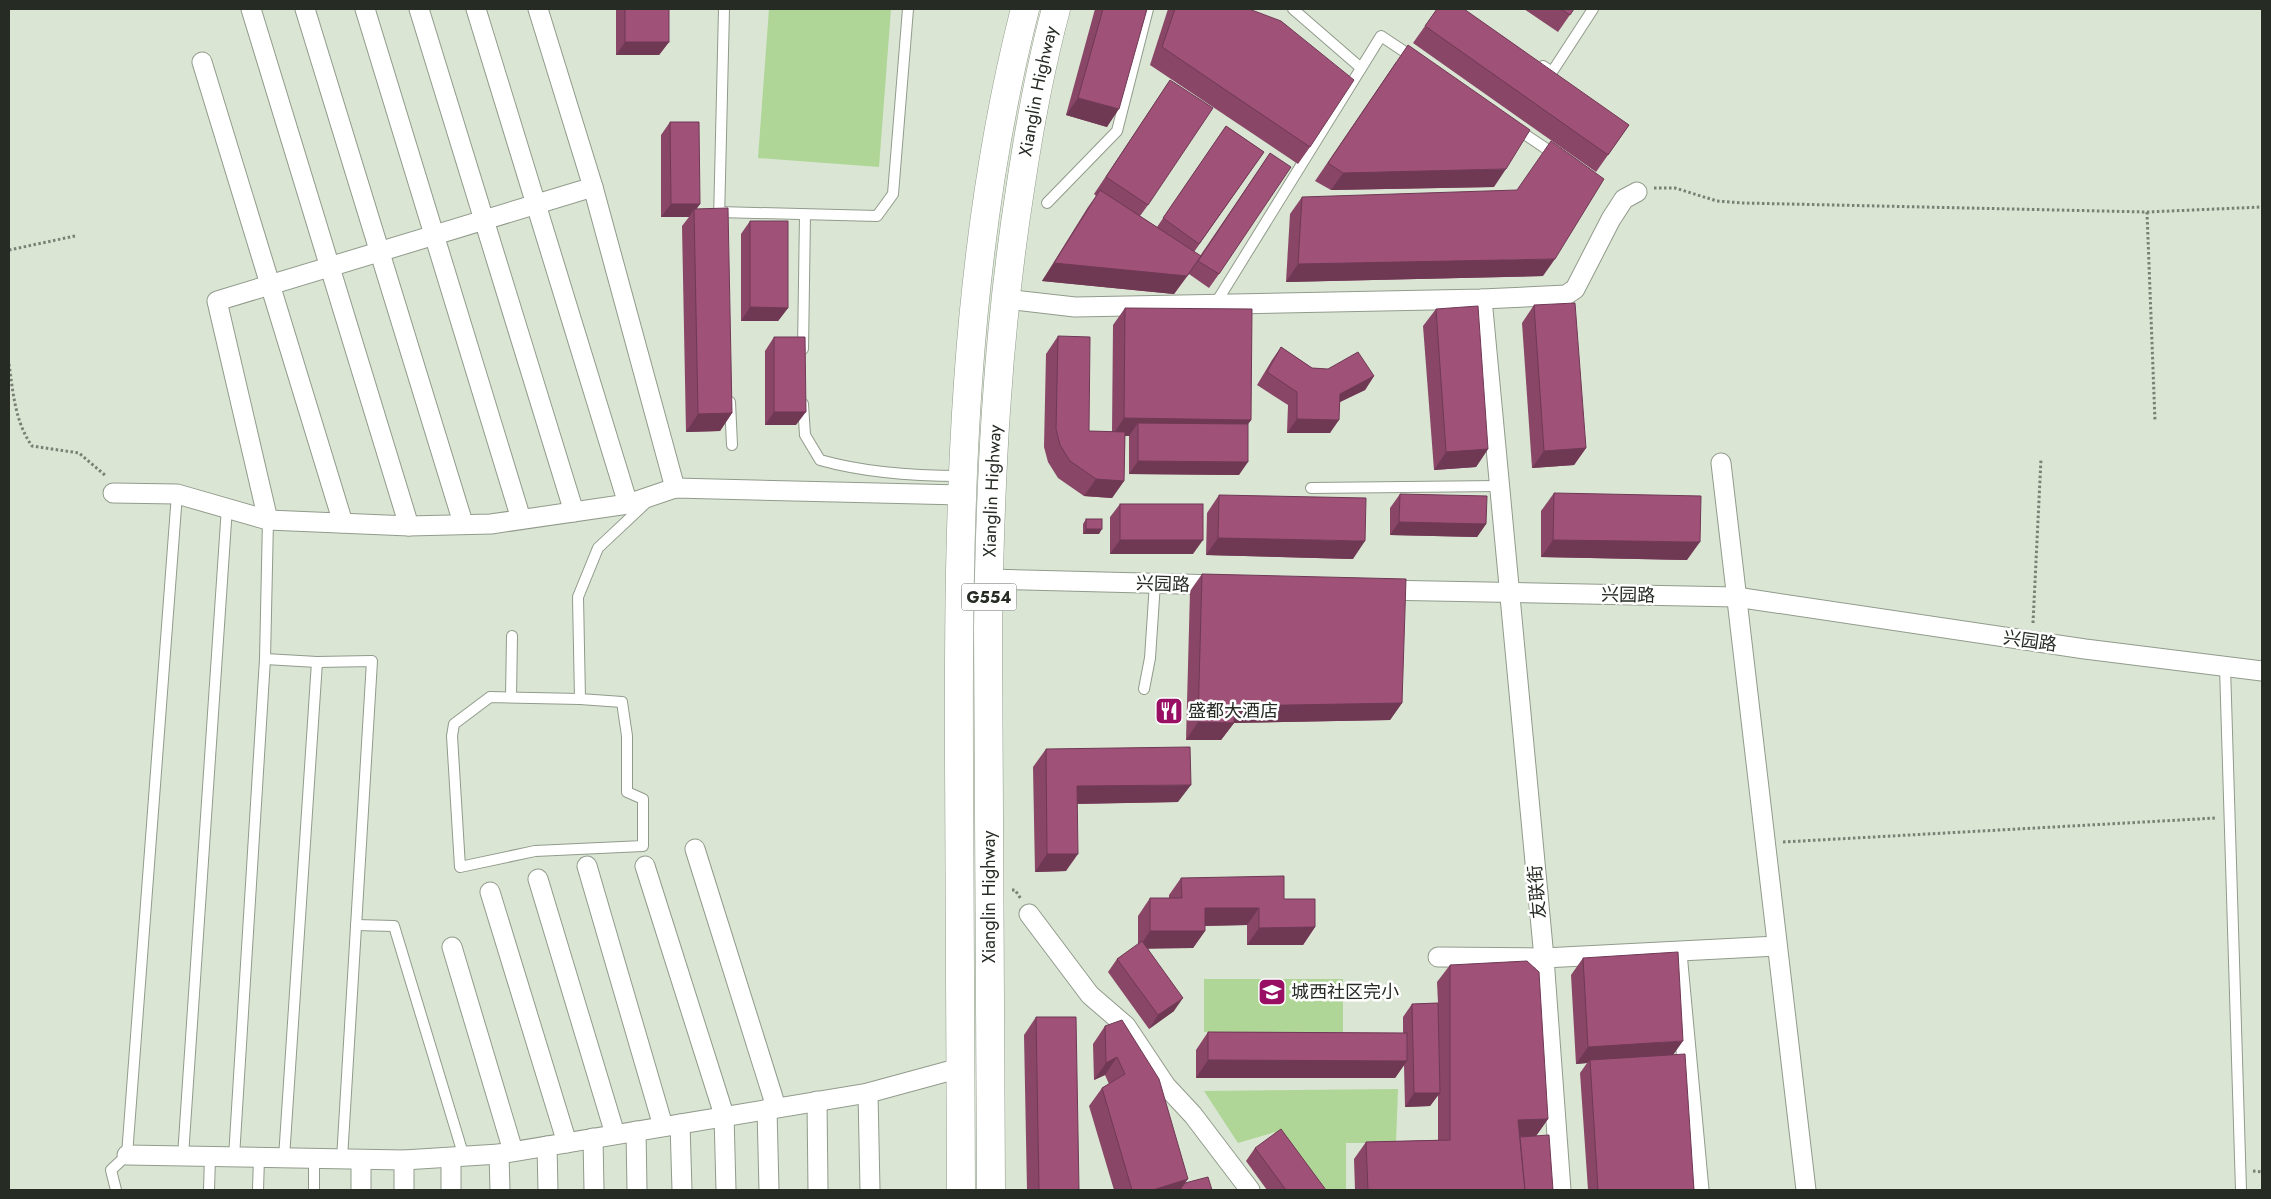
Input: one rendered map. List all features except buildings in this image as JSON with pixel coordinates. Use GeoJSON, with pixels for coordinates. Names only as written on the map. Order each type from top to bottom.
{"type":"FeatureCollection","features":[{"type":"Feature","properties":{"kind":"highway","name":"Xianglin Highway"},"geometry":{"type":"LineString","coordinates":[[961,1190],[958,628],[961,485],[970,335],[984,219],[1006,90],[1025,9]]}},
{"type":"Feature","properties":{"kind":"highway","name":"Xianglin Highway"},"geometry":{"type":"LineString","coordinates":[[991,1190],[989,580],[995,404],[1005,299],[1024,162],[1045,54],[1056,9]]}},
{"type":"Feature","properties":{"kind":"street"},"geometry":{"type":"LineString","coordinates":[[251,9],[409,526]]}},
{"type":"Feature","properties":{"kind":"street"},"geometry":{"type":"LineString","coordinates":[[305,9],[463,523]]}},
{"type":"Feature","properties":{"kind":"street"},"geometry":{"type":"LineString","coordinates":[[365,9],[521,519]]}},
{"type":"Feature","properties":{"kind":"street"},"geometry":{"type":"LineString","coordinates":[[420,9],[574,512]]}},
{"type":"Feature","properties":{"kind":"street"},"geometry":{"type":"LineString","coordinates":[[476,9],[628,504]]}},
{"type":"Feature","properties":{"kind":"street"},"geometry":{"type":"LineString","coordinates":[[538,9],[593,187],[675,488]]}},
{"type":"Feature","properties":{"kind":"street"},"geometry":{"type":"LineString","coordinates":[[202,62],[343,523]]}},
{"type":"Feature","properties":{"kind":"street"},"geometry":{"type":"LineString","coordinates":[[268,520],[217,301],[593,187]]}},
{"type":"Feature","properties":{"kind":"street"},"geometry":{"type":"LineString","coordinates":[[1005,299],[1075,307],[1214,306],[1566,295],[1575,289],[1611,219],[1624,199],[1637,192]]}},
{"type":"Feature","properties":{"kind":"street","name":"友联街"},"geometry":{"type":"LineString","coordinates":[[1482,299],[1544,958],[1561,1190]]}},
{"type":"Feature","properties":{"kind":"street"},"geometry":{"type":"LineString","coordinates":[[1721,463],[1806,1190]]}},
{"type":"Feature","properties":{"kind":"street"},"geometry":{"type":"LineString","coordinates":[[113,494],[177,494],[268,520],[409,526],[463,523],[491,524],[628,504],[675,488],[961,485]]}},
{"type":"Feature","properties":{"kind":"street","name":"兴园路"},"geometry":{"type":"LineString","coordinates":[[989,580],[1234,586]]}},
{"type":"Feature","properties":{"kind":"street","name":"兴园路"},"geometry":{"type":"LineString","coordinates":[[1362,590],[1736,597],[2032,641],[2225,668],[2262,671]]}},
{"type":"Feature","properties":{"kind":"street"},"geometry":{"type":"LineString","coordinates":[[695,849],[772,1108],[769,1190]]}},
{"type":"Feature","properties":{"kind":"street"},"geometry":{"type":"LineString","coordinates":[[587,866],[671,1125],[682,1190]]}},
{"type":"Feature","properties":{"kind":"street"},"geometry":{"type":"LineString","coordinates":[[645,866],[724,1115],[726,1190]]}},
{"type":"Feature","properties":{"kind":"street"},"geometry":{"type":"LineString","coordinates":[[538,879],[615,1134]]}},
{"type":"Feature","properties":{"kind":"street"},"geometry":{"type":"LineString","coordinates":[[490,892],[567,1143]]}},
{"type":"Feature","properties":{"kind":"street"},"geometry":{"type":"LineString","coordinates":[[1029,914],[1090,995],[1126,1026],[1166,1086],[1193,1115],[1246,1189]]}},
{"type":"Feature","properties":{"kind":"street"},"geometry":{"type":"LineString","coordinates":[[1438,957],[1544,958],[1777,946]]}},
{"type":"Feature","properties":{"kind":"street"},"geometry":{"type":"LineString","coordinates":[[452,947],[506,1153],[500,1190]]}},
{"type":"Feature","properties":{"kind":"street"},"geometry":{"type":"LineString","coordinates":[[1676,951],[1699,1190]]}},
{"type":"Feature","properties":{"kind":"street"},"geometry":{"type":"LineString","coordinates":[[127,1155],[404,1160],[457,1158],[506,1153],[868,1092],[960,1068]]}},
{"type":"Feature","properties":{"kind":"street"},"geometry":{"type":"LineString","coordinates":[[868,1092],[870,1190]]}},
{"type":"Feature","properties":{"kind":"street"},"geometry":{"type":"LineString","coordinates":[[817,1101],[818,1190]]}},
{"type":"Feature","properties":{"kind":"street"},"geometry":{"type":"LineString","coordinates":[[636,1131],[637,1190]]}},
{"type":"Feature","properties":{"kind":"street"},"geometry":{"type":"LineString","coordinates":[[593,1138],[594,1190]]}},
{"type":"Feature","properties":{"kind":"street"},"geometry":{"type":"LineString","coordinates":[[547,1146],[548,1190]]}},
{"type":"Feature","properties":{"kind":"street"},"geometry":{"type":"LineString","coordinates":[[451,1190],[457,1158]]}},
{"type":"Feature","properties":{"kind":"street"},"geometry":{"type":"LineString","coordinates":[[360,1190],[361,1160]]}},
{"type":"Feature","properties":{"kind":"street"},"geometry":{"type":"LineString","coordinates":[[404,1160],[404,1190]]}},
{"type":"Feature","properties":{"kind":"lane"},"geometry":{"type":"LineString","coordinates":[[720,231],[724,9]]}},
{"type":"Feature","properties":{"kind":"lane"},"geometry":{"type":"LineString","coordinates":[[719,212],[877,216],[893,194],[908,9]]}},
{"type":"Feature","properties":{"kind":"lane"},"geometry":{"type":"LineString","coordinates":[[1047,203],[1117,131],[1148,9]]}},
{"type":"Feature","properties":{"kind":"lane"},"geometry":{"type":"LineString","coordinates":[[1294,9],[1361,68]]}},
{"type":"Feature","properties":{"kind":"lane"},"geometry":{"type":"LineString","coordinates":[[1536,62],[1552,72],[1593,9]]}},
{"type":"Feature","properties":{"kind":"lane"},"geometry":{"type":"LineString","coordinates":[[1214,306],[1381,36],[1422,64]]}},
{"type":"Feature","properties":{"kind":"lane"},"geometry":{"type":"LineString","coordinates":[[1504,120],[1570,165]]}},
{"type":"Feature","properties":{"kind":"lane"},"geometry":{"type":"LineString","coordinates":[[802,358],[805,215]]}},
{"type":"Feature","properties":{"kind":"lane"},"geometry":{"type":"LineString","coordinates":[[729,387],[732,445]]}},
{"type":"Feature","properties":{"kind":"lane"},"geometry":{"type":"LineString","coordinates":[[802,396],[805,434],[820,460],[848,468],[961,485]]}},
{"type":"Feature","properties":{"kind":"lane"},"geometry":{"type":"LineString","coordinates":[[1311,488],[1499,486]]}},
{"type":"Feature","properties":{"kind":"lane"},"geometry":{"type":"LineString","coordinates":[[116,1190],[110,1170],[127,1155],[177,494]]}},
{"type":"Feature","properties":{"kind":"lane"},"geometry":{"type":"LineString","coordinates":[[580,699],[578,596],[598,548],[656,494]]}},
{"type":"Feature","properties":{"kind":"lane"},"geometry":{"type":"LineString","coordinates":[[182,1156],[227,507]]}},
{"type":"Feature","properties":{"kind":"lane"},"geometry":{"type":"LineString","coordinates":[[234,1157],[266,660],[268,520]]}},
{"type":"Feature","properties":{"kind":"lane"},"geometry":{"type":"LineString","coordinates":[[1144,689],[1150,658],[1155,584]]}},
{"type":"Feature","properties":{"kind":"lane"},"geometry":{"type":"LineString","coordinates":[[511,697],[512,636]]}},
{"type":"Feature","properties":{"kind":"lane"},"geometry":{"type":"LineString","coordinates":[[266,660],[317,662],[372,661],[342,1159]]}},
{"type":"Feature","properties":{"kind":"lane"},"geometry":{"type":"LineString","coordinates":[[284,1158],[317,662]]}},
{"type":"Feature","properties":{"kind":"lane"},"geometry":{"type":"LineString","coordinates":[[2225,668],[2241,1190]]}},
{"type":"Feature","properties":{"kind":"lane"},"geometry":{"type":"LineString","coordinates":[[490,697],[580,699],[622,702],[627,736],[627,792],[643,799],[643,846],[535,850],[460,867],[452,736],[454,724],[490,697]]}},
{"type":"Feature","properties":{"kind":"lane"},"geometry":{"type":"LineString","coordinates":[[356,925],[394,926],[457,1158]]}},
{"type":"Feature","properties":{"kind":"lane"},"geometry":{"type":"LineString","coordinates":[[209,1190],[210,1157]]}},
{"type":"Feature","properties":{"kind":"lane"},"geometry":{"type":"LineString","coordinates":[[258,1190],[259,1158]]}},
{"type":"Feature","properties":{"kind":"lane"},"geometry":{"type":"LineString","coordinates":[[314,1158],[314,1190]]}},
{"type":"Feature","properties":{"kind":"path"},"geometry":{"type":"LineString","coordinates":[[1637,192],[1645,188],[1675,188],[1717,201],[1743,203],[2147,212],[2262,207]]}},
{"type":"Feature","properties":{"kind":"path"},"geometry":{"type":"LineString","coordinates":[[2147,212],[2155,421]]}},
{"type":"Feature","properties":{"kind":"path"},"geometry":{"type":"LineString","coordinates":[[9,250],[75,236]]}},
{"type":"Feature","properties":{"kind":"path"},"geometry":{"type":"LineString","coordinates":[[9,364],[16,410],[23,431],[32,446],[70,451],[86,457],[111,480],[113,494]]}},
{"type":"Feature","properties":{"kind":"path"},"geometry":{"type":"LineString","coordinates":[[2032,641],[2041,459]]}},
{"type":"Feature","properties":{"kind":"path"},"geometry":{"type":"LineString","coordinates":[[1765,842],[2229,818]]}},
{"type":"Feature","properties":{"kind":"green space"},"geometry":{"type":"Polygon","coordinates":[[[769,9],[891,9],[879,167],[758,158],[769,9]]]}},
{"type":"Feature","properties":{"kind":"green space"},"geometry":{"type":"Polygon","coordinates":[[[1204,979],[1343,979],[1343,1032],[1204,1032],[1204,979]]]}},
{"type":"Feature","properties":{"kind":"green space"},"geometry":{"type":"Polygon","coordinates":[[[1398,1089],[1396,1143],[1346,1143],[1346,1190],[1319,1190],[1275,1132],[1238,1143],[1204,1091],[1398,1089]]]}},
{"type":"Feature","properties":{"kind":"place","name":"盛都大酒店"},"geometry":{"type":"Point","coordinates":[1169,711]}},
{"type":"Feature","properties":{"kind":"place","name":"城西社区完小"},"geometry":{"type":"Point","coordinates":[1272,992]}}]}
